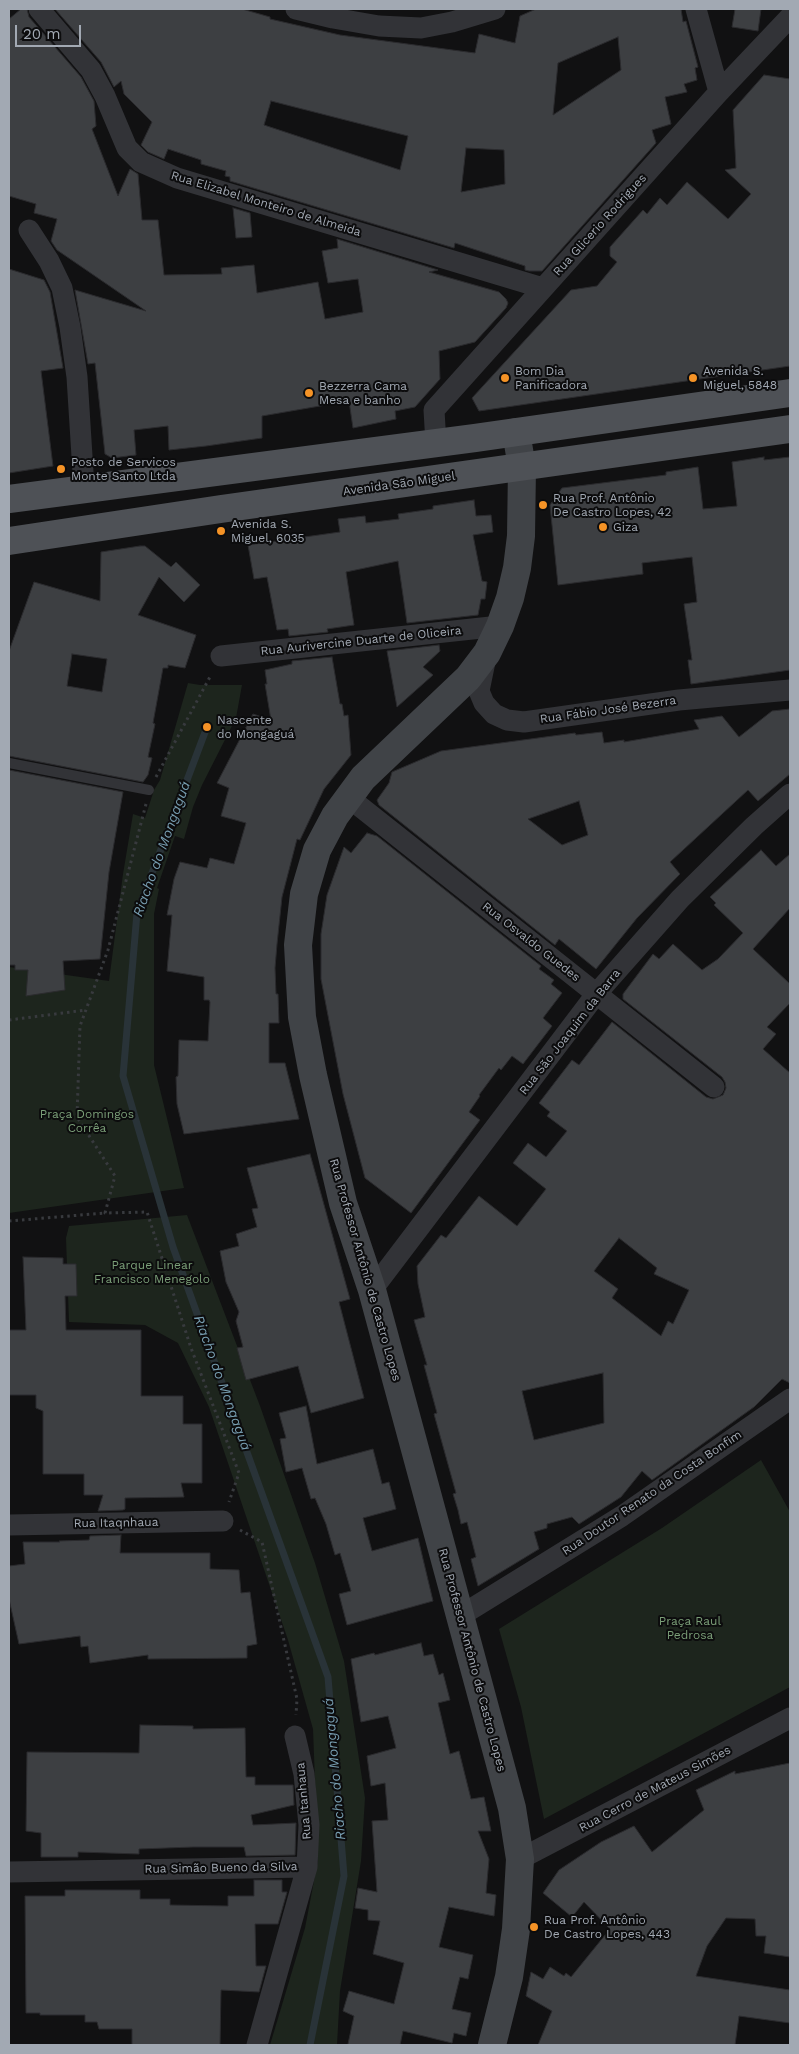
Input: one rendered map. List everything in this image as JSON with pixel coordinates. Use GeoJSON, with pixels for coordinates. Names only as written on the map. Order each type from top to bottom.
{"type":"FeatureCollection","features":[{"type":"Feature","properties":{"kind":"main road"},"geometry":{"type":"LineString","coordinates":[[9,499],[436,444],[790,393]]}},
{"type":"Feature","properties":{"kind":"main road","name":"Avenida São Miguel"},"geometry":{"type":"LineString","coordinates":[[9,540],[790,428]]}},
{"type":"Feature","properties":{"kind":"main road","name":"Rua Professor Antônio de Castro Lopes"},"geometry":{"type":"LineString","coordinates":[[492,2045],[509,1977],[515,1938],[520,1859],[512,1808],[372,1290],[343,1204],[313,1075],[302,1017],[298,946],[304,894],[317,850],[348,797],[369,772],[468,678],[487,653],[500,626],[510,598],[517,568],[521,536],[522,467],[516,432]]}},
{"type":"Feature","properties":{"kind":"main road"},"geometry":{"type":"LineString","coordinates":[[9,540],[14,527],[23,516],[72,490]]}},
{"type":"Feature","properties":{"kind":"street","name":"Rua Elizabel Monteiro de Almeida"},"geometry":{"type":"LineString","coordinates":[[39,9],[91,70],[105,96],[127,148],[141,162],[177,178],[542,288]]}},
{"type":"Feature","properties":{"kind":"street"},"geometry":{"type":"LineString","coordinates":[[296,9],[379,26],[423,18],[452,22],[495,9]]}},
{"type":"Feature","properties":{"kind":"street"},"geometry":{"type":"LineString","coordinates":[[696,9],[719,92]]}},
{"type":"Feature","properties":{"kind":"street","name":"Rua Glicerio Rodrigues"},"geometry":{"type":"LineString","coordinates":[[436,444],[434,410],[719,92],[790,17]]}},
{"type":"Feature","properties":{"kind":"street"},"geometry":{"type":"LineString","coordinates":[[29,230],[49,261],[62,288],[70,327],[78,376],[72,490]]}},
{"type":"Feature","properties":{"kind":"street","name":"Rua Aurivercine Duarte de Oliceira"},"geometry":{"type":"LineString","coordinates":[[221,656],[500,626]]}},
{"type":"Feature","properties":{"kind":"street","name":"Rua Fábio José Bezerra"},"geometry":{"type":"LineString","coordinates":[[487,653],[479,691],[484,704],[494,714],[508,720],[524,722],[679,700],[790,690]]}},
{"type":"Feature","properties":{"kind":"street","name":"Rua São Joaquim da Barra"},"geometry":{"type":"LineString","coordinates":[[372,1290],[597,993],[680,899],[754,826],[790,794]]}},
{"type":"Feature","properties":{"kind":"street","name":"Rua Osvaldo Guedes"},"geometry":{"type":"LineString","coordinates":[[348,797],[714,1086]]}},
{"type":"Feature","properties":{"kind":"street","name":"Rua Doutor Renato da Costa Bonfim"},"geometry":{"type":"LineString","coordinates":[[460,1616],[622,1516],[790,1399]]}},
{"type":"Feature","properties":{"kind":"street","name":"Rua Itaqnhaua"},"geometry":{"type":"LineString","coordinates":[[9,1525],[223,1521]]}},
{"type":"Feature","properties":{"kind":"street","name":"Rua Cerro de Mateus Simões"},"geometry":{"type":"LineString","coordinates":[[520,1859],[790,1718]]}},
{"type":"Feature","properties":{"kind":"street","name":"Rua Itanhaua"},"geometry":{"type":"LineString","coordinates":[[296,1736],[304,1774],[308,1816],[307,1867]]}},
{"type":"Feature","properties":{"kind":"street","name":"Rua Simão Bueno da Silva"},"geometry":{"type":"LineString","coordinates":[[9,1872],[307,1867],[257,2045]]}},
{"type":"Feature","properties":{"kind":"lane"},"geometry":{"type":"LineString","coordinates":[[9,763],[149,790]]}},
{"type":"Feature","properties":{"kind":"path"},"geometry":{"type":"LineString","coordinates":[[105,1213],[114,1176],[77,1117],[80,1026],[108,950],[149,790],[221,656]]}},
{"type":"Feature","properties":{"kind":"path"},"geometry":{"type":"LineString","coordinates":[[9,1020],[86,1010]]}},
{"type":"Feature","properties":{"kind":"path"},"geometry":{"type":"LineString","coordinates":[[9,1221],[105,1213],[147,1212],[190,1348],[239,1473],[223,1521],[262,1542],[297,1699],[296,1736]]}},
{"type":"Feature","properties":{"kind":"green space","name":"Praça Domingos Corrêa"},"geometry":{"type":"Polygon","coordinates":[[[188,683],[200,685],[242,685],[236,718],[202,785],[193,807],[184,839],[175,836],[157,888],[159,889],[154,914],[154,1065],[184,1188],[9,1213],[9,967],[109,981],[133,814],[145,818],[154,790],[160,780],[188,683]]]}},
{"type":"Feature","properties":{"kind":"green space","name":"Parque Linear Francisco Menegolo"},"geometry":{"type":"Polygon","coordinates":[[[187,1215],[260,1406],[315,1563],[344,1661],[365,1798],[361,1861],[340,1991],[337,2045],[270,2045],[305,1928],[318,1860],[313,1729],[288,1640],[209,1407],[178,1343],[145,1325],[69,1322],[66,1238],[69,1226],[187,1215]]]}},
{"type":"Feature","properties":{"kind":"green space","name":"Praça Raul Pedrosa"},"geometry":{"type":"Polygon","coordinates":[[[761,1460],[790,1512],[790,1687],[544,1819],[521,1707],[499,1629],[662,1528],[761,1460]]]}},
{"type":"Feature","properties":{"kind":"building"},"geometry":{"type":"Polygon","coordinates":[[[21,9],[27,9],[29,17],[81,77],[94,101],[96,126],[92,129],[118,196],[130,169],[138,174],[142,220],[158,220],[164,275],[222,274],[221,268],[254,265],[257,293],[318,282],[325,319],[363,312],[358,279],[328,283],[322,251],[338,248],[337,239],[438,270],[429,272],[499,292],[508,303],[506,308],[475,342],[439,351],[440,379],[415,407],[395,411],[396,419],[353,428],[349,401],[262,416],[262,438],[169,450],[168,426],[134,430],[136,455],[112,458],[105,454],[95,363],[88,364],[75,290],[146,311],[57,250],[51,241],[57,219],[34,213],[36,204],[9,196],[9,19],[21,9]]]}},
{"type":"Feature","properties":{"kind":"building"},"geometry":{"type":"Polygon","coordinates":[[[55,9],[242,9],[270,17],[270,19],[340,35],[475,53],[479,34],[515,43],[520,16],[536,9],[681,9],[683,22],[686,21],[698,67],[695,68],[697,80],[684,84],[687,92],[665,97],[671,124],[652,130],[656,143],[542,271],[529,271],[525,270],[525,266],[455,243],[454,248],[230,181],[230,177],[225,176],[226,171],[201,164],[201,160],[168,149],[164,159],[148,152],[141,145],[152,122],[124,94],[121,81],[114,87],[101,62],[55,9]],[[618,37],[558,63],[553,115],[621,70],[618,37]],[[271,101],[264,125],[400,170],[408,136],[271,101]],[[466,148],[461,192],[505,184],[504,150],[466,148]]]}},
{"type":"Feature","properties":{"kind":"building"},"geometry":{"type":"Polygon","coordinates":[[[735,9],[761,9],[758,31],[732,27],[735,9]]]}},
{"type":"Feature","properties":{"kind":"building"},"geometry":{"type":"Polygon","coordinates":[[[764,75],[790,79],[790,366],[479,411],[472,398],[571,290],[597,286],[617,262],[610,256],[610,247],[643,210],[647,214],[660,198],[667,205],[687,182],[728,219],[751,194],[725,170],[736,168],[733,110],[764,75]]]}},
{"type":"Feature","properties":{"kind":"building"},"geometry":{"type":"Polygon","coordinates":[[[233,208],[250,213],[252,237],[236,238],[233,208]]]}},
{"type":"Feature","properties":{"kind":"building"},"geometry":{"type":"Polygon","coordinates":[[[9,269],[44,280],[50,292],[63,368],[41,371],[53,466],[9,473],[9,269]]]}},
{"type":"Feature","properties":{"kind":"building"},"geometry":{"type":"Polygon","coordinates":[[[764,457],[764,460],[790,457],[790,670],[691,684],[688,660],[692,660],[684,604],[697,602],[692,557],[642,563],[643,574],[558,585],[550,505],[562,488],[666,475],[666,472],[698,467],[703,509],[737,506],[732,462],[764,457]]]}},
{"type":"Feature","properties":{"kind":"building"},"geometry":{"type":"Polygon","coordinates":[[[474,500],[476,516],[491,515],[493,532],[473,535],[482,581],[487,582],[485,599],[481,599],[478,615],[407,623],[398,561],[346,572],[354,625],[327,629],[328,632],[289,636],[288,629],[277,630],[267,577],[254,579],[248,545],[340,532],[338,519],[365,516],[366,523],[399,519],[398,514],[433,509],[433,506],[474,500]]]}},
{"type":"Feature","properties":{"kind":"building"},"geometry":{"type":"Polygon","coordinates":[[[145,546],[171,567],[176,562],[200,585],[184,602],[159,577],[138,615],[196,635],[185,668],[168,665],[168,668],[163,668],[148,757],[152,758],[148,775],[143,782],[9,756],[9,651],[34,582],[100,601],[101,552],[145,546]],[[72,654],[67,686],[102,692],[107,659],[72,654]]]}},
{"type":"Feature","properties":{"kind":"building"},"geometry":{"type":"Polygon","coordinates":[[[439,645],[440,651],[423,667],[433,675],[397,707],[387,651],[439,645]]]}},
{"type":"Feature","properties":{"kind":"building"},"geometry":{"type":"Polygon","coordinates":[[[332,657],[340,704],[342,704],[344,716],[348,715],[351,755],[324,789],[300,840],[297,839],[282,897],[277,944],[275,968],[279,1023],[269,1023],[269,1063],[285,1063],[299,1119],[184,1134],[177,1104],[176,1077],[178,1076],[179,1040],[208,1041],[210,1002],[209,1000],[204,1000],[204,977],[167,971],[172,915],[167,915],[174,879],[180,862],[207,868],[210,858],[234,864],[246,823],[221,816],[229,788],[217,783],[253,714],[271,720],[265,684],[267,684],[265,670],[292,664],[292,661],[332,657]]]}},
{"type":"Feature","properties":{"kind":"building"},"geometry":{"type":"Polygon","coordinates":[[[790,709],[790,774],[758,801],[748,790],[670,862],[680,874],[637,918],[596,969],[559,939],[555,945],[379,805],[377,800],[389,783],[392,772],[441,751],[575,733],[576,735],[602,732],[604,743],[624,740],[624,742],[699,729],[694,720],[722,716],[739,737],[772,711],[790,709]],[[579,801],[528,819],[562,845],[588,835],[579,801]]]}},
{"type":"Feature","properties":{"kind":"building"},"geometry":{"type":"Polygon","coordinates":[[[9,770],[123,792],[109,872],[100,959],[63,961],[65,990],[26,996],[28,970],[15,970],[15,965],[9,965],[9,770]]]}},
{"type":"Feature","properties":{"kind":"building"},"geometry":{"type":"Polygon","coordinates":[[[367,833],[377,836],[541,966],[539,969],[554,980],[551,984],[562,993],[543,1018],[552,1026],[523,1064],[512,1056],[501,1070],[499,1068],[479,1095],[469,1112],[480,1120],[411,1213],[365,1178],[343,1094],[321,979],[321,934],[327,895],[344,847],[351,853],[367,833]]]}},
{"type":"Feature","properties":{"kind":"building"},"geometry":{"type":"Polygon","coordinates":[[[761,850],[776,866],[790,854],[790,908],[753,949],[790,984],[790,1003],[767,1027],[776,1034],[763,1049],[790,1073],[790,1383],[782,1379],[754,1407],[652,1480],[642,1471],[621,1497],[579,1524],[572,1517],[547,1524],[547,1528],[534,1532],[539,1549],[478,1586],[471,1559],[476,1557],[467,1522],[461,1524],[453,1494],[456,1493],[434,1414],[437,1413],[424,1365],[427,1365],[414,1320],[425,1317],[418,1284],[417,1266],[441,1235],[446,1238],[479,1196],[517,1226],[546,1189],[513,1163],[528,1143],[546,1157],[567,1131],[547,1116],[550,1112],[539,1103],[572,1060],[579,1065],[612,1022],[706,1097],[713,1099],[723,1095],[726,1088],[722,1077],[623,999],[623,994],[653,954],[659,959],[673,944],[702,970],[718,959],[743,933],[714,905],[716,903],[710,897],[761,850]],[[619,1238],[594,1271],[618,1289],[612,1298],[661,1336],[668,1321],[673,1324],[689,1290],[654,1274],[657,1268],[619,1238]],[[603,1373],[522,1391],[534,1440],[604,1423],[603,1373]]]}},
{"type":"Feature","properties":{"kind":"building"},"geometry":{"type":"Polygon","coordinates":[[[310,1154],[350,1299],[339,1302],[364,1398],[311,1413],[298,1366],[246,1380],[237,1348],[243,1347],[236,1321],[239,1312],[226,1282],[220,1251],[239,1246],[236,1234],[257,1227],[252,1209],[258,1208],[247,1168],[310,1154]]]}},
{"type":"Feature","properties":{"kind":"building"},"geometry":{"type":"Polygon","coordinates":[[[23,1257],[63,1258],[63,1264],[76,1264],[77,1296],[65,1296],[66,1330],[141,1330],[141,1396],[183,1396],[183,1424],[202,1424],[202,1483],[181,1483],[184,1497],[125,1498],[125,1509],[123,1510],[98,1511],[103,1495],[84,1495],[84,1474],[43,1474],[43,1411],[36,1408],[36,1395],[9,1395],[9,1330],[26,1330],[23,1257]]]}},
{"type":"Feature","properties":{"kind":"building"},"geometry":{"type":"Polygon","coordinates":[[[306,1406],[317,1464],[373,1449],[382,1484],[389,1482],[396,1509],[363,1518],[372,1551],[418,1538],[433,1601],[347,1625],[339,1594],[351,1591],[340,1553],[335,1555],[326,1524],[315,1498],[311,1499],[302,1468],[286,1472],[280,1439],[286,1438],[279,1413],[306,1406]]]}},
{"type":"Feature","properties":{"kind":"building"},"geometry":{"type":"Polygon","coordinates":[[[121,1535],[120,1553],[210,1553],[210,1569],[239,1570],[241,1593],[250,1592],[257,1644],[247,1646],[247,1658],[148,1659],[148,1655],[90,1663],[88,1646],[81,1647],[80,1636],[19,1644],[9,1599],[9,1566],[25,1564],[23,1542],[89,1540],[90,1536],[121,1535]]]}},
{"type":"Feature","properties":{"kind":"building"},"geometry":{"type":"Polygon","coordinates":[[[421,1643],[424,1656],[433,1654],[439,1675],[443,1673],[450,1700],[438,1703],[450,1754],[459,1751],[471,1799],[484,1797],[491,1831],[478,1831],[489,1859],[486,1893],[496,1895],[494,1916],[449,1907],[439,1947],[473,1955],[468,1979],[460,1977],[452,2009],[471,2013],[466,2036],[454,2033],[452,2043],[403,2031],[400,2045],[349,2045],[354,2016],[343,2011],[349,1991],[394,2004],[404,1963],[373,1954],[380,1921],[368,1920],[368,1910],[355,1908],[358,1888],[377,1892],[372,1821],[388,1820],[385,1783],[371,1786],[367,1756],[396,1748],[388,1716],[361,1722],[351,1659],[421,1643]]]}},
{"type":"Feature","properties":{"kind":"building"},"geometry":{"type":"Polygon","coordinates":[[[140,1725],[193,1726],[193,1729],[245,1728],[246,1777],[255,1777],[255,1785],[293,1785],[294,1805],[251,1815],[253,1825],[296,1823],[295,1855],[246,1856],[244,1847],[193,1847],[139,1849],[139,1854],[78,1852],[78,1857],[41,1857],[41,1833],[26,1831],[27,1752],[139,1753],[140,1725]]]}},
{"type":"Feature","properties":{"kind":"building"},"geometry":{"type":"Polygon","coordinates":[[[790,1763],[790,1957],[764,1953],[766,1936],[756,1936],[755,1919],[726,1918],[707,1946],[696,1976],[790,1990],[790,2023],[739,2016],[735,2045],[538,2045],[552,2011],[526,1996],[531,1972],[543,1979],[550,1967],[564,1976],[566,1973],[571,1977],[610,1929],[584,1902],[572,1917],[543,1893],[559,1870],[601,1842],[634,1826],[652,1852],[704,1810],[696,1790],[735,1771],[735,1774],[790,1763]]]}},
{"type":"Feature","properties":{"kind":"building"},"geometry":{"type":"Polygon","coordinates":[[[254,1880],[282,1880],[282,1892],[287,1892],[278,1924],[255,1924],[256,1966],[266,1966],[259,1992],[221,1990],[220,2045],[132,2045],[132,2029],[99,2029],[97,2022],[85,2022],[85,2015],[40,2015],[40,2013],[26,2013],[25,1896],[65,1896],[65,1890],[140,1890],[140,1899],[170,1899],[170,1905],[228,1906],[228,1896],[254,1896],[254,1880]]]}},
{"type":"Feature","properties":{"kind":"waterway","name":"Riacho do Mongaguá"},"geometry":{"type":"LineString","coordinates":[[207,727],[137,913],[123,1076],[173,1247],[328,1677],[344,1876],[310,2045]]}},
{"type":"Feature","properties":{"kind":"place","name":"Bom Dia Panificadora"},"geometry":{"type":"Point","coordinates":[505,378]}},
{"type":"Feature","properties":{"kind":"place","name":"Avenida S. Miguel, 5848"},"geometry":{"type":"Point","coordinates":[693,378]}},
{"type":"Feature","properties":{"kind":"place","name":"Bezzerra Cama Mesa e banho"},"geometry":{"type":"Point","coordinates":[309,393]}},
{"type":"Feature","properties":{"kind":"place","name":"Posto de Servicos Monte Santo Ltda"},"geometry":{"type":"Point","coordinates":[61,469]}},
{"type":"Feature","properties":{"kind":"place","name":"Rua Prof. Antônio De Castro Lopes, 42"},"geometry":{"type":"Point","coordinates":[543,505]}},
{"type":"Feature","properties":{"kind":"place","name":"Giza"},"geometry":{"type":"Point","coordinates":[603,527]}},
{"type":"Feature","properties":{"kind":"place","name":"Avenida S. Miguel, 6035"},"geometry":{"type":"Point","coordinates":[221,531]}},
{"type":"Feature","properties":{"kind":"place","name":"Nascente do Mongaguá"},"geometry":{"type":"Point","coordinates":[207,727]}},
{"type":"Feature","properties":{"kind":"place","name":"Rua Prof. Antônio De Castro Lopes, 443"},"geometry":{"type":"Point","coordinates":[534,1927]}}]}
